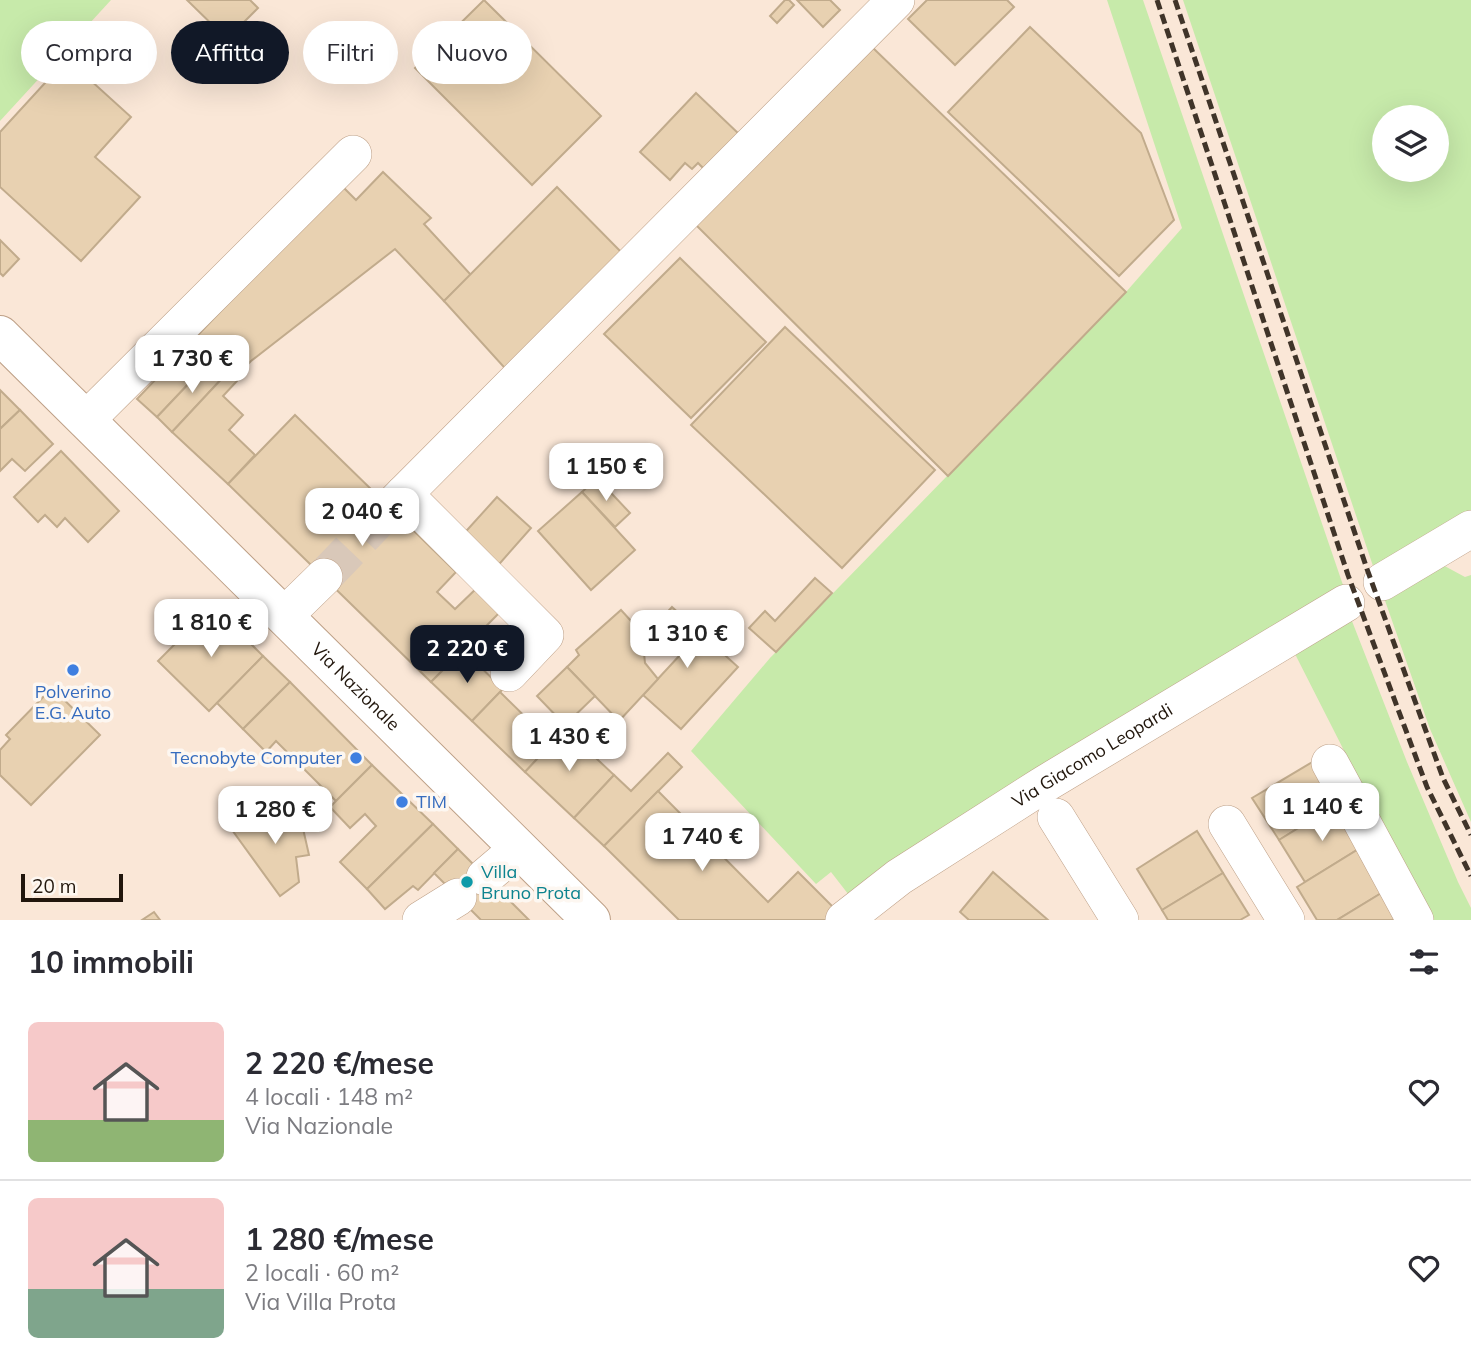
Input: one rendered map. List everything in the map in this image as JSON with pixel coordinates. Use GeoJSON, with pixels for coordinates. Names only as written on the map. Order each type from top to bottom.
{"type":"FeatureCollection","features":[{"type":"Feature","properties":{"kind":"main road","name":"Via Nazionale"},"geometry":{"type":"LineString","coordinates":[[0,335],[591,920]]}},
{"type":"Feature","properties":{"kind":"street"},"geometry":{"type":"LineString","coordinates":[[509,673],[545,635],[397,501],[896,0]]}},
{"type":"Feature","properties":{"kind":"street"},"geometry":{"type":"LineString","coordinates":[[87,419],[353,154]]}},
{"type":"Feature","properties":{"kind":"street"},"geometry":{"type":"LineString","coordinates":[[1382,582],[1471,529]]}},
{"type":"Feature","properties":{"kind":"street"},"geometry":{"type":"LineString","coordinates":[[284,616],[324,577]]}},
{"type":"Feature","properties":{"kind":"street","name":"Via Giacomo Leopardi"},"geometry":{"type":"LineString","coordinates":[[844,920],[899,877],[1043,785],[1346,603]]}},
{"type":"Feature","properties":{"kind":"street"},"geometry":{"type":"LineString","coordinates":[[1330,762],[1415,920]]}},
{"type":"Feature","properties":{"kind":"street"},"geometry":{"type":"LineString","coordinates":[[1055,817],[1120,920]]}},
{"type":"Feature","properties":{"kind":"street"},"geometry":{"type":"LineString","coordinates":[[1227,824],[1286,920]]}},
{"type":"Feature","properties":{"kind":"street"},"geometry":{"type":"LineString","coordinates":[[421,920],[472,887],[518,849]]}},
{"type":"Feature","properties":{"kind":"green space"},"geometry":{"type":"Polygon","coordinates":[[[0,0],[111,0],[92,21],[21,21],[21,84],[34,84],[0,121],[0,0]]]}},
{"type":"Feature","properties":{"kind":"green space"},"geometry":{"type":"Polygon","coordinates":[[[1107,0],[1143,0],[1344,588],[852,899],[831,872],[816,884],[691,751],[770,658],[1126,292],[1182,228],[1107,0]]]}},
{"type":"Feature","properties":{"kind":"green space"},"geometry":{"type":"Polygon","coordinates":[[[1183,0],[1471,0],[1471,516],[1375,572],[1183,0]]]}},
{"type":"Feature","properties":{"kind":"green space"},"geometry":{"type":"Polygon","coordinates":[[[1439,563],[1465,577],[1471,575],[1471,822],[1430,729],[1382,592],[1439,563]]]}},
{"type":"Feature","properties":{"kind":"green space"},"geometry":{"type":"Polygon","coordinates":[[[1350,616],[1407,762],[1471,908],[1471,920],[1430,920],[1294,652],[1350,616]]]}},
{"type":"Feature","properties":{"kind":"building"},"geometry":{"type":"Polygon","coordinates":[[[187,0],[250,0],[258,8],[245,21],[209,21],[187,0]]]}},
{"type":"Feature","properties":{"kind":"building"},"geometry":{"type":"Polygon","coordinates":[[[484,0],[505,21],[463,21],[484,0]]]}},
{"type":"Feature","properties":{"kind":"building"},"geometry":{"type":"Polygon","coordinates":[[[785,0],[794,5],[777,23],[770,16],[785,0]]]}},
{"type":"Feature","properties":{"kind":"building"},"geometry":{"type":"Polygon","coordinates":[[[797,0],[830,0],[840,10],[823,27],[797,0]]]}},
{"type":"Feature","properties":{"kind":"building"},"geometry":{"type":"Polygon","coordinates":[[[927,0],[1007,0],[1014,7],[955,65],[908,19],[927,0]]]}},
{"type":"Feature","properties":{"kind":"building"},"geometry":{"type":"Polygon","coordinates":[[[1030,27],[1141,133],[1174,220],[1119,276],[948,112],[1030,27]]]}},
{"type":"Feature","properties":{"kind":"building"},"geometry":{"type":"Polygon","coordinates":[[[872,47],[1126,292],[948,476],[695,224],[872,47]]]}},
{"type":"Feature","properties":{"kind":"building"},"geometry":{"type":"Polygon","coordinates":[[[532,48],[601,116],[532,185],[431,84],[532,84],[532,48]]]}},
{"type":"Feature","properties":{"kind":"building"},"geometry":{"type":"Polygon","coordinates":[[[44,84],[95,84],[131,117],[95,157],[140,197],[81,261],[0,187],[0,132],[44,84]]]}},
{"type":"Feature","properties":{"kind":"building"},"geometry":{"type":"Polygon","coordinates":[[[696,93],[739,134],[705,170],[698,163],[692,169],[685,163],[670,180],[640,152],[696,93]]]}},
{"type":"Feature","properties":{"kind":"building"},"geometry":{"type":"Polygon","coordinates":[[[383,172],[431,218],[424,224],[471,275],[444,301],[395,249],[251,361],[234,378],[213,358],[157,417],[137,399],[341,185],[356,200],[383,172]]]}},
{"type":"Feature","properties":{"kind":"building"},"geometry":{"type":"Polygon","coordinates":[[[557,187],[627,258],[512,376],[444,301],[557,187]]]}},
{"type":"Feature","properties":{"kind":"building"},"geometry":{"type":"Polygon","coordinates":[[[0,240],[19,259],[3,276],[0,273],[0,240]]]}},
{"type":"Feature","properties":{"kind":"building"},"geometry":{"type":"Polygon","coordinates":[[[680,258],[766,342],[691,418],[604,334],[680,258]]]}},
{"type":"Feature","properties":{"kind":"building"},"geometry":{"type":"Polygon","coordinates":[[[785,327],[935,470],[842,568],[691,425],[785,327]]]}},
{"type":"Feature","properties":{"kind":"building"},"geometry":{"type":"Polygon","coordinates":[[[213,358],[228,372],[172,432],[157,417],[213,358]]]}},
{"type":"Feature","properties":{"kind":"building"},"geometry":{"type":"Polygon","coordinates":[[[228,372],[237,381],[223,396],[243,415],[229,430],[255,455],[228,484],[172,432],[228,372]]]}},
{"type":"Feature","properties":{"kind":"building"},"geometry":{"type":"Polygon","coordinates":[[[0,390],[20,410],[0,429],[0,390]]]}},
{"type":"Feature","properties":{"kind":"building"},"geometry":{"type":"Polygon","coordinates":[[[20,410],[53,444],[25,471],[12,459],[0,471],[0,429],[20,410]]]}},
{"type":"Feature","properties":{"kind":"building"},"geometry":{"type":"Polygon","coordinates":[[[295,415],[456,572],[437,592],[455,609],[479,586],[503,609],[431,682],[228,484],[295,415]]]}},
{"type":"Feature","properties":{"kind":"building"},"geometry":{"type":"Polygon","coordinates":[[[61,451],[119,511],[88,542],[65,518],[57,527],[45,515],[38,522],[14,497],[61,451]]]}},
{"type":"Feature","properties":{"kind":"building"},"geometry":{"type":"Polygon","coordinates":[[[597,478],[630,513],[615,527],[582,492],[597,478]]]}},
{"type":"Feature","properties":{"kind":"building"},"geometry":{"type":"Polygon","coordinates":[[[582,492],[635,550],[591,590],[538,531],[582,492]]]}},
{"type":"Feature","properties":{"kind":"building"},"geometry":{"type":"Polygon","coordinates":[[[497,497],[531,528],[494,570],[459,539],[497,497]]]}},
{"type":"Feature","properties":{"kind":"building"},"geometry":{"type":"Polygon","coordinates":[[[815,578],[832,593],[776,652],[749,628],[765,611],[775,621],[815,578]]]}},
{"type":"Feature","properties":{"kind":"building"},"geometry":{"type":"Polygon","coordinates":[[[213,606],[263,656],[209,711],[158,661],[213,606]]]}},
{"type":"Feature","properties":{"kind":"building"},"geometry":{"type":"Polygon","coordinates":[[[672,607],[738,667],[681,729],[643,695],[680,655],[651,630],[672,607]]]}},
{"type":"Feature","properties":{"kind":"building"},"geometry":{"type":"Polygon","coordinates":[[[621,610],[642,633],[645,663],[658,679],[619,721],[567,667],[579,655],[576,650],[621,610]]]}},
{"type":"Feature","properties":{"kind":"building"},"geometry":{"type":"Polygon","coordinates":[[[463,650],[503,689],[472,721],[431,682],[463,650]]]}},
{"type":"Feature","properties":{"kind":"building"},"geometry":{"type":"Polygon","coordinates":[[[263,656],[290,682],[243,729],[217,703],[263,656]]]}},
{"type":"Feature","properties":{"kind":"building"},"geometry":{"type":"Polygon","coordinates":[[[567,667],[595,696],[565,725],[537,696],[567,667]]]}},
{"type":"Feature","properties":{"kind":"building"},"geometry":{"type":"Polygon","coordinates":[[[290,682],[372,765],[336,801],[276,741],[266,752],[243,729],[290,682]]]}},
{"type":"Feature","properties":{"kind":"building"},"geometry":{"type":"Polygon","coordinates":[[[52,688],[100,735],[31,805],[0,775],[0,750],[10,739],[6,735],[52,688]]]}},
{"type":"Feature","properties":{"kind":"building"},"geometry":{"type":"Polygon","coordinates":[[[500,692],[552,743],[525,772],[472,721],[500,692]]]}},
{"type":"Feature","properties":{"kind":"building"},"geometry":{"type":"Polygon","coordinates":[[[565,729],[614,775],[574,818],[525,772],[565,729]]]}},
{"type":"Feature","properties":{"kind":"building"},"geometry":{"type":"Polygon","coordinates":[[[668,753],[682,767],[604,846],[574,818],[614,775],[631,791],[668,753]]]}},
{"type":"Feature","properties":{"kind":"building"},"geometry":{"type":"Polygon","coordinates":[[[1314,761],[1339,803],[1279,840],[1252,798],[1314,761]]]}},
{"type":"Feature","properties":{"kind":"building"},"geometry":{"type":"Polygon","coordinates":[[[372,765],[433,824],[367,889],[340,862],[376,826],[365,814],[350,828],[330,807],[372,765]]]}},
{"type":"Feature","properties":{"kind":"building"},"geometry":{"type":"Polygon","coordinates":[[[658,791],[768,902],[798,872],[837,911],[828,920],[679,920],[604,846],[658,791]]]}},
{"type":"Feature","properties":{"kind":"building"},"geometry":{"type":"Polygon","coordinates":[[[1339,803],[1365,845],[1305,882],[1279,840],[1339,803]]]}},
{"type":"Feature","properties":{"kind":"building"},"geometry":{"type":"Polygon","coordinates":[[[299,811],[309,855],[296,857],[299,882],[280,896],[227,823],[299,811]]]}},
{"type":"Feature","properties":{"kind":"building"},"geometry":{"type":"Polygon","coordinates":[[[433,824],[458,849],[418,890],[413,886],[385,909],[367,889],[433,824]]]}},
{"type":"Feature","properties":{"kind":"building"},"geometry":{"type":"Polygon","coordinates":[[[1197,831],[1223,873],[1162,910],[1137,869],[1197,831]]]}},
{"type":"Feature","properties":{"kind":"building","name":"Villa Bruno Prota"},"geometry":{"type":"Polygon","coordinates":[[[458,849],[529,920],[481,920],[434,873],[458,849]]]}},
{"type":"Feature","properties":{"kind":"building"},"geometry":{"type":"Polygon","coordinates":[[[1357,850],[1383,892],[1337,920],[1317,920],[1297,887],[1357,850]]]}},
{"type":"Feature","properties":{"kind":"building"},"geometry":{"type":"Polygon","coordinates":[[[993,872],[1048,920],[969,920],[960,912],[993,872]]]}},
{"type":"Feature","properties":{"kind":"building"},"geometry":{"type":"Polygon","coordinates":[[[1223,873],[1249,915],[1240,920],[1168,920],[1162,910],[1223,873]]]}},
{"type":"Feature","properties":{"kind":"building"},"geometry":{"type":"Polygon","coordinates":[[[1383,892],[1401,920],[1337,920],[1383,892]]]}},
{"type":"Feature","properties":{"kind":"building"},"geometry":{"type":"Polygon","coordinates":[[[154,912],[160,920],[142,920],[154,912]]]}},
{"type":"Feature","properties":{"kind":"tunnel"},"geometry":{"type":"LineString","coordinates":[[324,577],[390,508]]}},
{"type":"Feature","properties":{"kind":"railway"},"geometry":{"type":"LineString","coordinates":[[1157,0],[1348,575],[1427,787],[1471,876]]}},
{"type":"Feature","properties":{"kind":"railway"},"geometry":{"type":"LineString","coordinates":[[1175,0],[1367,569],[1443,778],[1471,835]]}},
{"type":"Feature","properties":{"kind":"place","name":"Polverino E.G. Auto"},"geometry":{"type":"Point","coordinates":[73,670]}},
{"type":"Feature","properties":{"kind":"place","name":"Tecnobyte Computer"},"geometry":{"type":"Point","coordinates":[356,758]}},
{"type":"Feature","properties":{"kind":"place","name":"TIM"},"geometry":{"type":"Point","coordinates":[402,802]}},
{"type":"Feature","properties":{"kind":"place","name":"Villa Bruno Prota"},"geometry":{"type":"Point","coordinates":[467,882]}}]}
